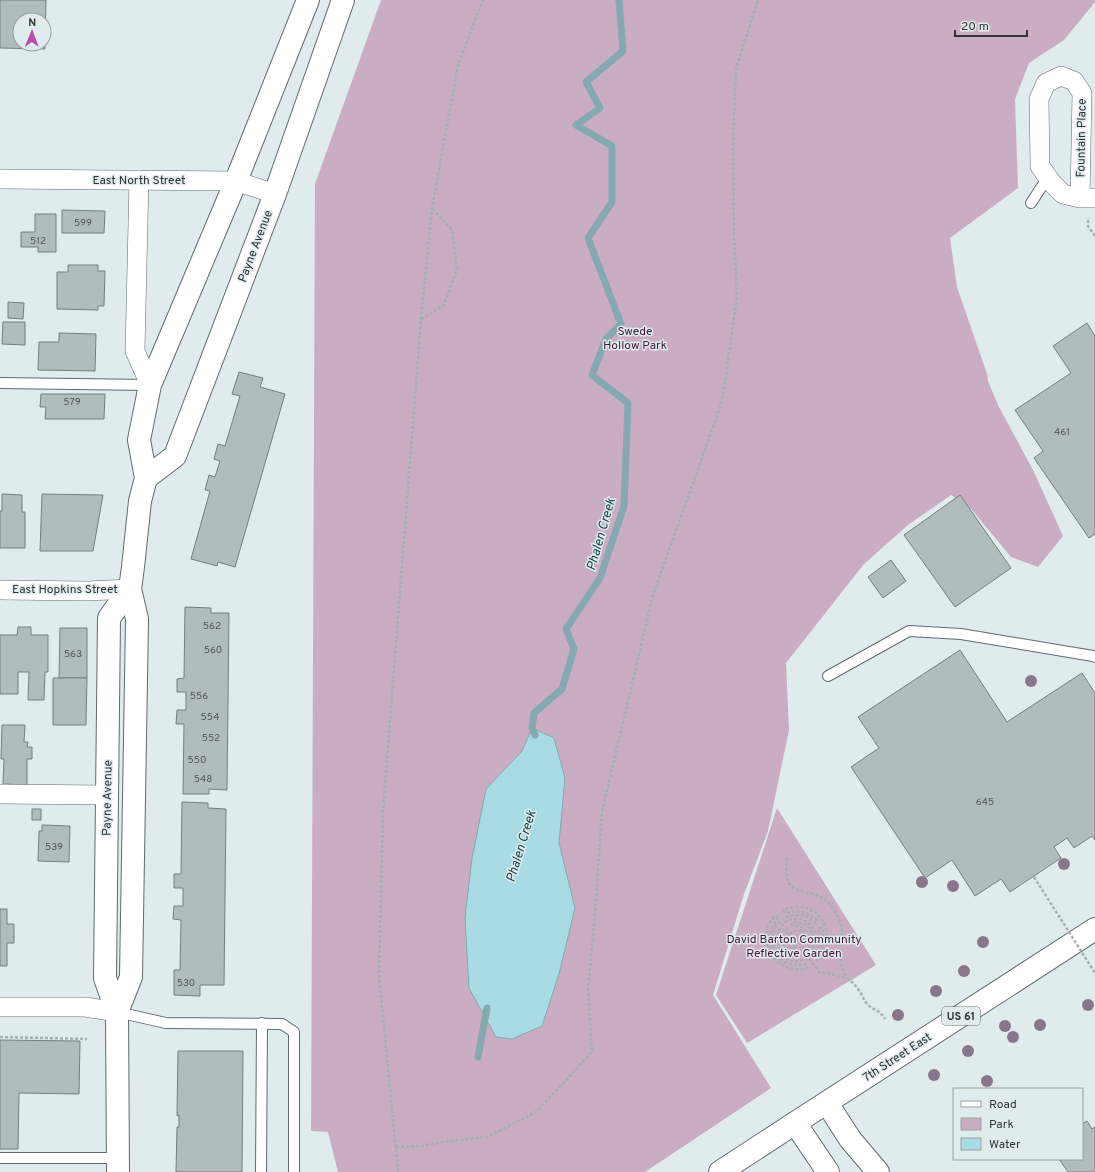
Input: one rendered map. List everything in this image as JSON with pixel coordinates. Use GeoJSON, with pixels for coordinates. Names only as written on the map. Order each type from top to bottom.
{"type":"FeatureCollection","features":[{"type":"Feature","properties":{"kind":"street","name":"Payne Avenue"},"geometry":{"type":"LineString","coordinates":[[117,1012],[131,977],[137,619],[130,589],[140,501],[146,478],[139,440],[150,385],[236,180],[308,0]]}},
{"type":"Feature","properties":{"kind":"street","name":"Payne Avenue"},"geometry":{"type":"LineString","coordinates":[[146,478],[174,456],[275,194],[343,0]]}},
{"type":"Feature","properties":{"kind":"street","name":"Fountain Place"},"geometry":{"type":"LineString","coordinates":[[1061,76],[1074,81],[1082,93],[1088,203],[1063,194],[1040,166],[1039,99],[1046,83],[1061,76]]}},
{"type":"Feature","properties":{"kind":"street","name":"East North Street"},"geometry":{"type":"LineString","coordinates":[[0,179],[236,180],[275,194]]}},
{"type":"Feature","properties":{"kind":"street"},"geometry":{"type":"LineString","coordinates":[[139,180],[135,351],[150,385]]}},
{"type":"Feature","properties":{"kind":"street","name":"Payne Avenue"},"geometry":{"type":"LineString","coordinates":[[118,1165],[117,1012],[104,978],[108,618],[130,589]]}},
{"type":"Feature","properties":{"kind":"street","name":"East Hopkins Street"},"geometry":{"type":"LineString","coordinates":[[0,590],[87,591],[130,589]]}},
{"type":"Feature","properties":{"kind":"street"},"geometry":{"type":"LineString","coordinates":[[0,794],[107,795]]}},
{"type":"Feature","properties":{"kind":"street","name":"7th Street East"},"geometry":{"type":"LineString","coordinates":[[720,1172],[1095,929]]}},
{"type":"Feature","properties":{"kind":"street"},"geometry":{"type":"LineString","coordinates":[[0,1006],[85,1007],[117,1012]]}},
{"type":"Feature","properties":{"kind":"street"},"geometry":{"type":"LineString","coordinates":[[827,1103],[850,1139],[878,1172]]}},
{"type":"Feature","properties":{"kind":"street"},"geometry":{"type":"LineString","coordinates":[[795,1123],[828,1172]]}},
{"type":"Feature","properties":{"kind":"lane"},"geometry":{"type":"LineString","coordinates":[[1031,203],[1048,177]]}},
{"type":"Feature","properties":{"kind":"lane"},"geometry":{"type":"LineString","coordinates":[[0,383],[150,385]]}},
{"type":"Feature","properties":{"kind":"lane"},"geometry":{"type":"LineString","coordinates":[[828,676],[909,631],[961,634],[1095,657]]}},
{"type":"Feature","properties":{"kind":"lane"},"geometry":{"type":"LineString","coordinates":[[117,1012],[166,1023],[282,1024],[294,1032],[294,1172]]}},
{"type":"Feature","properties":{"kind":"lane"},"geometry":{"type":"LineString","coordinates":[[261,1172],[262,1024]]}},
{"type":"Feature","properties":{"kind":"lane"},"geometry":{"type":"LineString","coordinates":[[0,1158],[118,1165]]}},
{"type":"Feature","properties":{"kind":"path"},"geometry":{"type":"LineString","coordinates":[[398,1172],[379,975],[383,818],[421,319],[432,208],[458,65],[483,0]]}},
{"type":"Feature","properties":{"kind":"path"},"geometry":{"type":"LineString","coordinates":[[396,1147],[422,1146],[487,1137],[536,1112],[592,1052],[588,990],[602,812],[653,595],[722,402],[737,296],[734,233],[733,145],[736,68],[758,0]]}},
{"type":"Feature","properties":{"kind":"path"},"geometry":{"type":"LineString","coordinates":[[1088,203],[1088,226],[1095,236]]}},
{"type":"Feature","properties":{"kind":"path"},"geometry":{"type":"LineString","coordinates":[[421,319],[444,305],[457,268],[452,230],[432,208]]}},
{"type":"Feature","properties":{"kind":"path"},"geometry":{"type":"LineString","coordinates":[[787,858],[786,869],[787,878],[790,885],[797,890],[816,894],[830,903],[838,917],[842,931],[841,960],[846,977]]}},
{"type":"Feature","properties":{"kind":"path"},"geometry":{"type":"LineString","coordinates":[[1034,877],[1095,973]]}},
{"type":"Feature","properties":{"kind":"path"},"geometry":{"type":"LineString","coordinates":[[797,938],[805,951],[811,945],[812,939],[810,931],[805,924],[794,922],[792,924],[793,926],[798,926],[805,930],[808,940],[805,941],[803,933],[800,931],[792,931],[789,938],[795,949],[790,948],[785,939],[788,930],[784,928],[782,931],[781,938],[784,947],[787,950],[798,954],[800,958],[791,957],[783,952],[777,940],[779,930],[782,925],[792,919],[804,920],[809,922],[813,927],[816,936],[815,945],[812,950],[814,953],[820,944],[820,933],[818,929],[822,928],[824,936],[823,947],[817,960],[819,960],[826,950],[828,937],[824,923],[821,918],[812,911],[804,908],[793,907],[784,910],[786,913],[797,911],[806,912],[817,921],[816,923],[806,916],[798,915],[793,915],[783,919],[776,926],[773,939],[774,948],[771,947],[770,935],[779,916],[775,916],[768,924],[765,936],[766,944],[772,956],[779,964],[797,970],[807,968],[806,964],[789,964],[778,958],[776,956],[777,954],[785,959],[796,962],[810,958],[819,972],[842,976],[852,980],[867,1004],[882,1013],[885,1019]]}},
{"type":"Feature","properties":{"kind":"path"},"geometry":{"type":"LineString","coordinates":[[0,1037],[87,1039]]}},
{"type":"Feature","properties":{"kind":"green space","name":"Swede Hollow Park"},"geometry":{"type":"Polygon","coordinates":[[[381,0],[1095,0],[1095,2],[1064,40],[1029,63],[1015,99],[1018,188],[950,238],[957,287],[987,374],[988,381],[998,405],[1033,470],[1063,536],[1038,567],[1011,557],[972,510],[951,495],[908,525],[864,564],[786,663],[789,730],[768,831],[744,894],[713,995],[771,1088],[645,1172],[338,1172],[328,1132],[311,1131],[315,184],[381,0]]]}},
{"type":"Feature","properties":{"kind":"green space","name":"David Barton Community Reflective Garden"},"geometry":{"type":"Polygon","coordinates":[[[777,808],[876,965],[747,1043],[716,995],[777,808]]]}},
{"type":"Feature","properties":{"kind":"water"},"geometry":{"type":"Polygon","coordinates":[[[532,728],[554,738],[565,778],[559,843],[575,908],[559,974],[542,1026],[512,1039],[496,1037],[469,988],[465,918],[472,858],[486,789],[522,751],[532,728]]]}},
{"type":"Feature","properties":{"kind":"building"},"geometry":{"type":"Polygon","coordinates":[[[0,0],[46,0],[46,12],[12,12],[12,48],[0,48],[0,0]]]}},
{"type":"Feature","properties":{"kind":"building"},"geometry":{"type":"Polygon","coordinates":[[[62,210],[105,211],[104,233],[62,233],[62,210]]]}},
{"type":"Feature","properties":{"kind":"building"},"geometry":{"type":"Polygon","coordinates":[[[35,214],[56,214],[56,252],[38,252],[38,247],[21,247],[21,232],[35,232],[35,214]]]}},
{"type":"Feature","properties":{"kind":"building"},"geometry":{"type":"Polygon","coordinates":[[[68,265],[98,265],[98,271],[105,271],[104,306],[98,306],[98,310],[57,309],[57,272],[68,272],[68,265]]]}},
{"type":"Feature","properties":{"kind":"building"},"geometry":{"type":"Polygon","coordinates":[[[8,302],[24,303],[23,319],[8,318],[8,302]]]}},
{"type":"Feature","properties":{"kind":"building"},"geometry":{"type":"Polygon","coordinates":[[[3,322],[25,322],[25,345],[2,344],[3,322]]]}},
{"type":"Feature","properties":{"kind":"building"},"geometry":{"type":"Polygon","coordinates":[[[1087,323],[1095,336],[1095,534],[1089,538],[1034,458],[1043,451],[1015,410],[1071,373],[1053,346],[1087,323]]]}},
{"type":"Feature","properties":{"kind":"building"},"geometry":{"type":"Polygon","coordinates":[[[59,333],[96,334],[95,371],[38,370],[39,342],[59,342],[59,333]]]}},
{"type":"Feature","properties":{"kind":"building"},"geometry":{"type":"Polygon","coordinates":[[[239,372],[263,378],[260,387],[285,394],[235,567],[218,562],[217,566],[191,559],[210,491],[205,490],[209,475],[215,477],[220,461],[214,459],[218,444],[225,446],[240,396],[232,394],[239,372]]]}},
{"type":"Feature","properties":{"kind":"building"},"geometry":{"type":"Polygon","coordinates":[[[41,394],[105,394],[104,419],[45,419],[46,407],[40,407],[41,394]]]}},
{"type":"Feature","properties":{"kind":"building"},"geometry":{"type":"Polygon","coordinates":[[[2,494],[22,495],[22,512],[25,512],[25,548],[0,548],[0,511],[2,511],[2,494]]]}},
{"type":"Feature","properties":{"kind":"building"},"geometry":{"type":"Polygon","coordinates":[[[42,494],[103,495],[93,551],[40,551],[42,494]]]}},
{"type":"Feature","properties":{"kind":"building"},"geometry":{"type":"Polygon","coordinates":[[[960,495],[1011,568],[955,607],[904,535],[960,495]]]}},
{"type":"Feature","properties":{"kind":"building"},"geometry":{"type":"Polygon","coordinates":[[[891,560],[906,581],[883,598],[868,577],[891,560]]]}},
{"type":"Feature","properties":{"kind":"building"},"geometry":{"type":"Polygon","coordinates":[[[185,607],[211,608],[211,613],[229,613],[227,790],[209,789],[209,794],[183,794],[184,724],[176,724],[177,710],[186,710],[186,692],[177,692],[177,679],[184,678],[185,607]]]}},
{"type":"Feature","properties":{"kind":"building"},"geometry":{"type":"Polygon","coordinates":[[[18,627],[31,627],[31,635],[48,635],[48,672],[45,672],[44,700],[28,700],[29,672],[18,672],[18,694],[0,694],[0,635],[17,635],[18,627]]]}},
{"type":"Feature","properties":{"kind":"building"},"geometry":{"type":"Polygon","coordinates":[[[60,628],[87,628],[87,678],[59,678],[60,628]]]}},
{"type":"Feature","properties":{"kind":"building"},"geometry":{"type":"Polygon","coordinates":[[[960,650],[1007,722],[1082,673],[1095,693],[1095,840],[1092,836],[1074,848],[1067,838],[1054,847],[1061,858],[1010,892],[1001,879],[975,896],[952,860],[925,878],[851,767],[879,748],[858,717],[960,650]]]}},
{"type":"Feature","properties":{"kind":"building"},"geometry":{"type":"Polygon","coordinates":[[[53,678],[87,678],[86,725],[53,725],[53,678]]]}},
{"type":"Feature","properties":{"kind":"building"},"geometry":{"type":"Polygon","coordinates":[[[2,725],[25,725],[24,742],[28,742],[27,747],[32,747],[32,759],[27,759],[27,785],[3,784],[4,759],[1,759],[2,725]]]}},
{"type":"Feature","properties":{"kind":"building"},"geometry":{"type":"Polygon","coordinates":[[[182,802],[208,803],[208,808],[226,809],[224,985],[200,985],[200,996],[174,995],[174,970],[180,970],[181,920],[173,919],[174,906],[183,906],[183,888],[174,888],[174,874],[181,874],[182,802]]]}},
{"type":"Feature","properties":{"kind":"building"},"geometry":{"type":"Polygon","coordinates":[[[32,809],[41,809],[41,820],[32,820],[32,809]]]}},
{"type":"Feature","properties":{"kind":"building"},"geometry":{"type":"Polygon","coordinates":[[[42,825],[70,826],[69,862],[38,861],[39,831],[42,831],[42,825]]]}},
{"type":"Feature","properties":{"kind":"building"},"geometry":{"type":"Polygon","coordinates":[[[0,909],[7,909],[7,924],[14,924],[14,943],[7,943],[7,966],[0,966],[0,909]]]}},
{"type":"Feature","properties":{"kind":"building"},"geometry":{"type":"Polygon","coordinates":[[[0,1040],[80,1041],[79,1094],[19,1093],[18,1149],[0,1149],[0,1040]]]}},
{"type":"Feature","properties":{"kind":"building"},"geometry":{"type":"Polygon","coordinates":[[[178,1051],[243,1051],[242,1172],[176,1172],[177,1127],[179,1127],[179,1115],[177,1116],[178,1051]]]}},
{"type":"Feature","properties":{"kind":"building"},"geometry":{"type":"Polygon","coordinates":[[[1087,1121],[1092,1129],[1095,1127],[1095,1172],[1068,1172],[1060,1160],[1083,1160],[1083,1123],[1087,1121]]]}},
{"type":"Feature","properties":{"kind":"waterway","name":"Phalen Creek"},"geometry":{"type":"LineString","coordinates":[[535,735],[532,728],[534,713],[562,689],[574,649],[566,629],[600,578],[624,506],[628,403],[592,375],[606,339],[621,324],[588,238],[612,202],[612,146],[576,125],[600,108],[586,82],[623,51],[619,0]]}},
{"type":"Feature","properties":{"kind":"waterway","name":"Phalen Creek"},"geometry":{"type":"LineString","coordinates":[[478,1057],[487,1008]]}}]}
